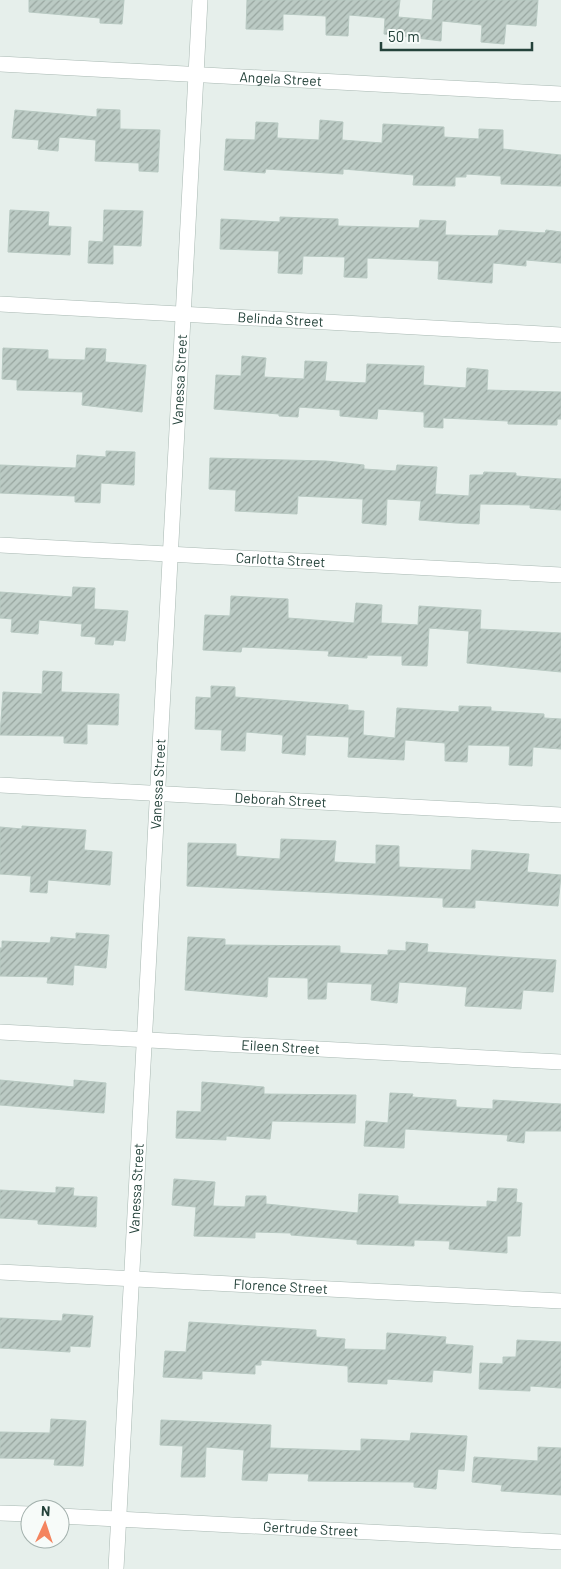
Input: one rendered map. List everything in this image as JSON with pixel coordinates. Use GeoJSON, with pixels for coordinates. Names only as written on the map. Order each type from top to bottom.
{"type":"FeatureCollection","features":[{"type":"Feature","properties":{"kind":"street","name":"Vanessa Street"},"geometry":{"type":"LineString","coordinates":[[116,1569],[200,0]]}},
{"type":"Feature","properties":{"kind":"street","name":"Angela Street"},"geometry":{"type":"LineString","coordinates":[[0,64],[561,94]]}},
{"type":"Feature","properties":{"kind":"street","name":"Belinda Street"},"geometry":{"type":"LineString","coordinates":[[0,304],[561,334]]}},
{"type":"Feature","properties":{"kind":"street","name":"Carlotta Street"},"geometry":{"type":"LineString","coordinates":[[0,545],[561,575]]}},
{"type":"Feature","properties":{"kind":"street","name":"Deborah Street"},"geometry":{"type":"LineString","coordinates":[[0,785],[561,815]]}},
{"type":"Feature","properties":{"kind":"street","name":"Eileen Street"},"geometry":{"type":"LineString","coordinates":[[0,1032],[561,1062]]}},
{"type":"Feature","properties":{"kind":"street","name":"Florence Street"},"geometry":{"type":"LineString","coordinates":[[0,1272],[561,1300]]}},
{"type":"Feature","properties":{"kind":"street"},"geometry":{"type":"LineString","coordinates":[[0,1513],[20,1514]]}},
{"type":"Feature","properties":{"kind":"street","name":"Gertrude Street"},"geometry":{"type":"LineString","coordinates":[[70,1517],[561,1542]]}},
{"type":"Feature","properties":{"kind":"building"},"geometry":{"type":"Polygon","coordinates":[[[29,0],[124,0],[122,24],[100,23],[100,18],[29,12],[29,0]]]}},
{"type":"Feature","properties":{"kind":"building"},"geometry":{"type":"Polygon","coordinates":[[[247,0],[400,0],[398,17],[432,20],[433,0],[538,0],[536,26],[506,24],[504,44],[481,42],[482,25],[442,21],[441,41],[384,34],[385,18],[349,15],[348,36],[326,35],[326,16],[283,14],[283,30],[246,29],[247,0]]]}},
{"type":"Feature","properties":{"kind":"building"},"geometry":{"type":"Polygon","coordinates":[[[97,109],[120,110],[120,129],[160,130],[158,172],[139,171],[139,163],[95,161],[96,140],[59,137],[58,151],[38,149],[39,140],[12,138],[15,110],[97,117],[97,109]]]}},
{"type":"Feature","properties":{"kind":"building"},"geometry":{"type":"Polygon","coordinates":[[[320,120],[343,122],[342,140],[382,143],[383,124],[444,127],[444,137],[479,139],[479,129],[503,130],[503,149],[561,155],[561,186],[501,184],[501,176],[466,174],[466,177],[455,177],[455,186],[413,185],[414,175],[343,169],[343,174],[266,169],[265,173],[224,170],[226,139],[255,140],[256,122],[278,123],[277,138],[319,140],[320,120]]]}},
{"type":"Feature","properties":{"kind":"building"},"geometry":{"type":"Polygon","coordinates":[[[10,210],[49,212],[48,226],[71,227],[70,255],[8,252],[10,210]]]}},
{"type":"Feature","properties":{"kind":"building"},"geometry":{"type":"Polygon","coordinates":[[[104,210],[143,211],[141,246],[113,245],[113,264],[88,263],[89,241],[103,242],[104,210]]]}},
{"type":"Feature","properties":{"kind":"building"},"geometry":{"type":"Polygon","coordinates":[[[280,217],[338,219],[338,226],[419,228],[420,220],[446,221],[445,235],[498,236],[499,230],[545,233],[546,230],[561,232],[561,263],[526,260],[526,266],[493,263],[492,283],[438,279],[439,261],[367,258],[367,278],[344,277],[345,257],[303,256],[302,274],[278,273],[279,251],[220,249],[221,219],[280,222],[280,217]]]}},
{"type":"Feature","properties":{"kind":"building"},"geometry":{"type":"Polygon","coordinates":[[[3,348],[48,350],[48,359],[85,360],[86,348],[106,349],[105,362],[146,365],[142,412],[82,405],[83,392],[17,390],[17,380],[2,379],[3,348]]]}},
{"type":"Feature","properties":{"kind":"building"},"geometry":{"type":"Polygon","coordinates":[[[242,356],[266,358],[264,377],[304,379],[305,361],[327,362],[325,381],[366,383],[367,364],[424,366],[423,385],[466,388],[467,368],[488,370],[487,390],[561,392],[561,419],[557,419],[557,425],[508,424],[508,421],[443,418],[443,428],[424,427],[424,412],[378,409],[377,419],[340,416],[340,410],[299,407],[298,417],[214,409],[216,375],[241,376],[242,356]]]}},
{"type":"Feature","properties":{"kind":"building"},"geometry":{"type":"Polygon","coordinates":[[[106,451],[135,452],[134,485],[101,483],[100,503],[75,502],[75,496],[0,493],[0,465],[76,468],[77,455],[106,457],[106,451]]]}},
{"type":"Feature","properties":{"kind":"building"},"geometry":{"type":"Polygon","coordinates":[[[210,458],[326,461],[364,465],[364,469],[396,471],[397,465],[437,467],[435,494],[469,496],[470,475],[483,475],[484,472],[516,473],[516,476],[561,479],[561,510],[530,508],[530,505],[480,504],[479,524],[456,523],[419,520],[421,501],[387,499],[386,525],[362,523],[363,499],[298,496],[297,514],[235,511],[236,490],[209,489],[210,458]]]}},
{"type":"Feature","properties":{"kind":"building"},"geometry":{"type":"Polygon","coordinates":[[[73,587],[95,588],[94,609],[128,611],[125,641],[114,640],[113,645],[95,644],[96,637],[81,636],[82,624],[39,620],[38,634],[11,632],[12,619],[0,618],[0,592],[72,597],[73,587]]]}},
{"type":"Feature","properties":{"kind":"building"},"geometry":{"type":"Polygon","coordinates":[[[231,596],[288,599],[288,618],[354,623],[356,603],[382,605],[381,623],[418,625],[419,606],[481,610],[480,629],[561,633],[561,672],[467,663],[469,631],[429,628],[427,666],[402,665],[402,656],[367,655],[367,658],[328,656],[329,651],[242,647],[241,652],[203,650],[205,615],[230,616],[231,596]]]}},
{"type":"Feature","properties":{"kind":"building"},"geometry":{"type":"Polygon","coordinates":[[[43,671],[62,672],[61,692],[119,694],[118,725],[87,724],[87,744],[64,743],[64,736],[0,735],[3,692],[42,694],[43,671]]]}},
{"type":"Feature","properties":{"kind":"building"},"geometry":{"type":"Polygon","coordinates":[[[211,686],[235,687],[235,697],[348,705],[348,710],[364,711],[363,735],[395,738],[397,708],[459,712],[459,706],[491,707],[491,711],[544,714],[544,718],[561,719],[561,749],[533,747],[532,766],[509,765],[510,746],[468,745],[467,762],[445,761],[445,743],[405,740],[404,760],[348,757],[349,737],[306,735],[305,755],[282,753],[283,735],[246,732],[245,751],[221,750],[222,730],[195,729],[196,697],[211,698],[211,686]]]}},
{"type":"Feature","properties":{"kind":"building"},"geometry":{"type":"Polygon","coordinates":[[[22,826],[86,830],[84,850],[112,852],[110,885],[48,880],[47,893],[30,892],[31,876],[0,874],[0,827],[22,829],[22,826]]]}},
{"type":"Feature","properties":{"kind":"building"},"geometry":{"type":"Polygon","coordinates":[[[281,839],[336,841],[334,862],[376,864],[376,845],[399,846],[399,867],[471,870],[472,850],[529,854],[527,872],[561,875],[558,906],[475,900],[475,908],[443,907],[443,898],[187,886],[188,843],[236,844],[236,856],[280,859],[281,839]]]}},
{"type":"Feature","properties":{"kind":"building"},"geometry":{"type":"Polygon","coordinates":[[[76,933],[109,935],[106,968],[74,965],[73,985],[47,983],[48,977],[0,976],[0,948],[2,948],[2,941],[50,943],[51,937],[76,939],[76,933]]]}},
{"type":"Feature","properties":{"kind":"building"},"geometry":{"type":"Polygon","coordinates":[[[188,937],[225,939],[225,945],[340,946],[340,953],[388,955],[388,950],[406,951],[406,942],[428,944],[427,952],[556,960],[553,992],[523,990],[521,1009],[465,1006],[467,987],[399,982],[397,1003],[371,1000],[372,984],[327,982],[326,999],[308,999],[308,978],[268,977],[267,997],[185,990],[188,937]]]}},
{"type":"Feature","properties":{"kind":"building"},"geometry":{"type":"Polygon","coordinates":[[[0,1080],[74,1087],[74,1080],[106,1083],[104,1113],[0,1105],[0,1080]]]}},
{"type":"Feature","properties":{"kind":"building"},"geometry":{"type":"Polygon","coordinates":[[[202,1082],[264,1087],[264,1094],[356,1095],[355,1123],[272,1121],[270,1139],[226,1136],[226,1140],[176,1138],[177,1111],[201,1112],[202,1082]]]}},
{"type":"Feature","properties":{"kind":"building"},"geometry":{"type":"Polygon","coordinates":[[[390,1093],[413,1094],[412,1097],[456,1100],[456,1107],[493,1109],[493,1100],[561,1104],[561,1131],[525,1131],[524,1143],[507,1141],[508,1135],[405,1129],[404,1148],[364,1146],[366,1121],[388,1123],[390,1093]]]}},
{"type":"Feature","properties":{"kind":"building"},"geometry":{"type":"Polygon","coordinates":[[[174,1179],[215,1182],[213,1206],[245,1207],[246,1196],[266,1196],[266,1204],[358,1213],[359,1194],[398,1196],[398,1204],[487,1207],[487,1201],[497,1202],[498,1188],[517,1189],[516,1202],[522,1203],[520,1236],[507,1236],[507,1253],[449,1249],[450,1241],[414,1240],[414,1246],[357,1244],[357,1240],[291,1235],[291,1233],[255,1232],[255,1238],[194,1236],[196,1207],[172,1205],[174,1179]]]}},
{"type":"Feature","properties":{"kind":"building"},"geometry":{"type":"Polygon","coordinates":[[[56,1187],[74,1188],[73,1196],[97,1197],[96,1227],[38,1224],[38,1220],[0,1218],[0,1190],[56,1193],[56,1187]]]}},
{"type":"Feature","properties":{"kind":"building"},"geometry":{"type":"Polygon","coordinates":[[[63,1314],[93,1316],[90,1347],[70,1346],[70,1352],[0,1348],[0,1318],[62,1321],[63,1314]]]}},
{"type":"Feature","properties":{"kind":"building"},"geometry":{"type":"Polygon","coordinates":[[[189,1322],[316,1330],[316,1337],[345,1339],[344,1349],[386,1350],[387,1333],[446,1337],[445,1344],[473,1346],[471,1373],[433,1370],[432,1382],[387,1379],[387,1384],[348,1382],[348,1366],[261,1360],[261,1365],[255,1365],[255,1374],[202,1371],[202,1379],[163,1377],[165,1351],[186,1352],[189,1322]]]}},
{"type":"Feature","properties":{"kind":"building"},"geometry":{"type":"Polygon","coordinates":[[[517,1340],[561,1342],[561,1388],[530,1386],[530,1391],[479,1389],[480,1363],[503,1364],[503,1357],[516,1357],[517,1340]]]}},
{"type":"Feature","properties":{"kind":"building"},"geometry":{"type":"Polygon","coordinates":[[[51,1419],[86,1421],[83,1466],[54,1465],[55,1459],[0,1458],[0,1432],[50,1433],[51,1419]]]}},
{"type":"Feature","properties":{"kind":"building"},"geometry":{"type":"Polygon","coordinates":[[[161,1420],[271,1425],[270,1448],[361,1451],[361,1439],[410,1441],[411,1433],[467,1436],[464,1471],[438,1469],[436,1489],[414,1487],[414,1482],[308,1481],[309,1474],[268,1473],[267,1481],[242,1480],[244,1450],[206,1447],[205,1477],[181,1477],[183,1446],[160,1445],[161,1420]]]}},
{"type":"Feature","properties":{"kind":"building"},"geometry":{"type":"Polygon","coordinates":[[[538,1447],[561,1448],[561,1495],[501,1491],[502,1485],[472,1482],[474,1457],[538,1461],[538,1447]]]}}]}
